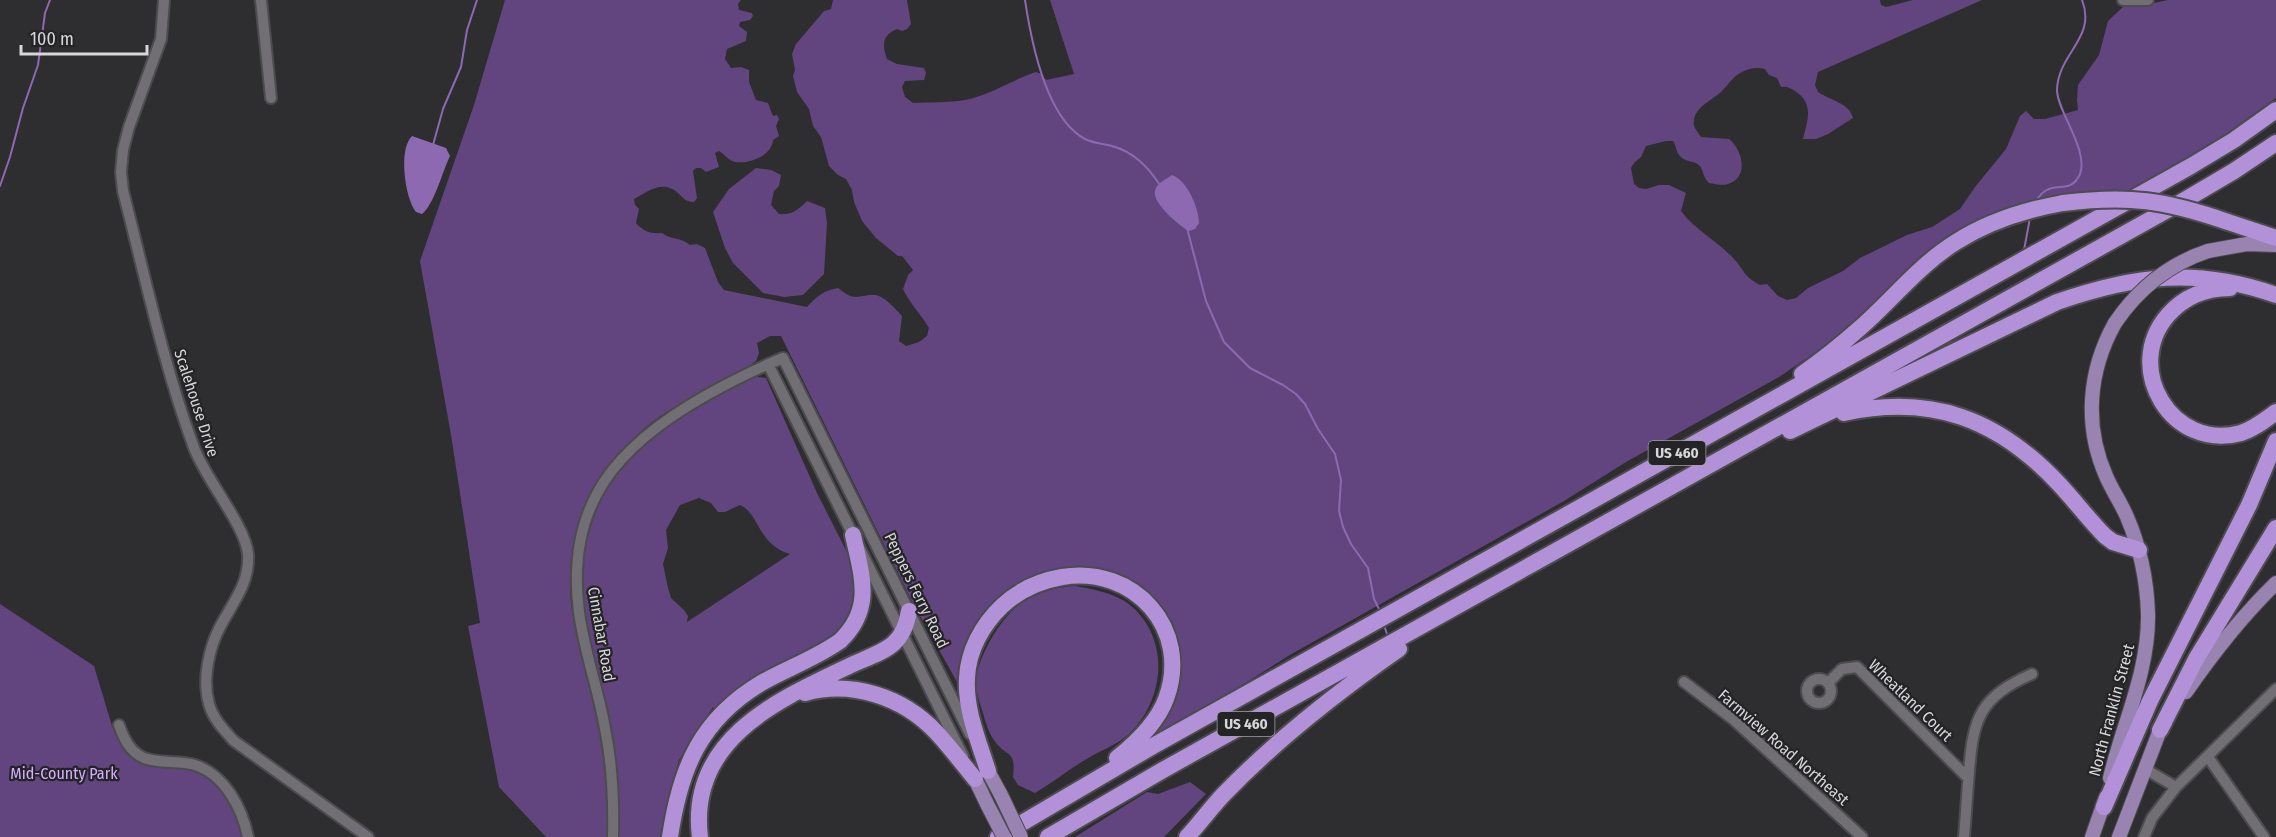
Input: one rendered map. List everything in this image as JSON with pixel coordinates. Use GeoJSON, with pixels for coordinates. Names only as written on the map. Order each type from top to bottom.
{"type":"FeatureCollection","features":[{"type":"Feature","properties":{"kind":"highway","name":"US 460"},"geometry":{"type":"LineString","coordinates":[[998,837],[1075,790],[2191,166],[2234,140],[2276,110]]}},
{"type":"Feature","properties":{"kind":"highway","name":"US 460"},"geometry":{"type":"LineString","coordinates":[[1048,837],[1444,613],[2178,204],[2276,143]]}},
{"type":"Feature","properties":{"kind":"highway"},"geometry":{"type":"LineString","coordinates":[[1706,437],[1805,372],[1859,329],[1925,265],[1955,243],[1987,225],[2026,210],[2097,199],[2130,198],[2193,209],[2276,238]]}},
{"type":"Feature","properties":{"kind":"highway"},"geometry":{"type":"LineString","coordinates":[[1667,489],[1820,418],[2057,302],[2095,289],[2147,278],[2180,276],[2211,279],[2276,295]]}},
{"type":"Feature","properties":{"kind":"highway"},"geometry":{"type":"LineString","coordinates":[[2256,289],[2209,290],[2185,300],[2163,321],[2154,335],[2150,354],[2150,371],[2154,388],[2168,411],[2193,429],[2209,434],[2238,434],[2250,430],[2276,412]]}},
{"type":"Feature","properties":{"kind":"highway"},"geometry":{"type":"LineString","coordinates":[[1820,418],[1866,408],[1900,405],[1932,408],[1960,415],[2009,441],[2032,458],[2059,484],[2105,536],[2113,542],[2139,550]]}},
{"type":"Feature","properties":{"kind":"highway"},"geometry":{"type":"LineString","coordinates":[[2104,807],[2150,701],[2249,505],[2276,441]]}},
{"type":"Feature","properties":{"kind":"highway"},"geometry":{"type":"LineString","coordinates":[[2160,730],[2196,659],[2276,528]]}},
{"type":"Feature","properties":{"kind":"highway"},"geometry":{"type":"LineString","coordinates":[[670,837],[681,779],[697,743],[708,728],[750,690],[840,641],[850,631],[857,619],[864,591],[853,535]]}},
{"type":"Feature","properties":{"kind":"highway"},"geometry":{"type":"LineString","coordinates":[[982,775],[967,693],[969,661],[983,628],[1006,602],[1021,591],[1037,583],[1071,575],[1087,575],[1122,584],[1135,592],[1158,615],[1166,629],[1173,663],[1172,680],[1166,699],[1149,728],[1121,754],[1075,790]]}},
{"type":"Feature","properties":{"kind":"highway"},"geometry":{"type":"LineString","coordinates":[[776,704],[892,645],[902,633],[909,611]]}},
{"type":"Feature","properties":{"kind":"highway"},"geometry":{"type":"LineString","coordinates":[[1187,837],[1222,796],[1297,727],[1444,613]]}},
{"type":"Feature","properties":{"kind":"highway"},"geometry":{"type":"LineString","coordinates":[[700,837],[701,797],[714,762],[735,734],[760,712],[793,696],[827,689],[860,690],[891,700],[920,718],[982,775]]}},
{"type":"Feature","properties":{"kind":"main road","name":"North Franklin Street"},"geometry":{"type":"LineString","coordinates":[[2092,837],[2104,807],[2113,766],[2135,695],[2147,638],[2146,589],[2139,550],[2127,518],[2105,475],[2092,427],[2091,402],[2094,377],[2101,352],[2115,323],[2130,302],[2155,278],[2179,263],[2208,251],[2247,244],[2276,245]]}},
{"type":"Feature","properties":{"kind":"main road"},"geometry":{"type":"LineString","coordinates":[[2119,837],[2160,730],[2208,660],[2276,583]]}},
{"type":"Feature","properties":{"kind":"main road","name":"Peppers Ferry Road"},"geometry":{"type":"LineString","coordinates":[[982,775],[1001,795],[1022,837]]}},
{"type":"Feature","properties":{"kind":"main road","name":"Peppers Ferry Road"},"geometry":{"type":"LineString","coordinates":[[982,775],[987,804],[1004,837]]}},
{"type":"Feature","properties":{"kind":"street","name":"Scalehouse Drive"},"geometry":{"type":"LineString","coordinates":[[164,0],[161,39],[129,127],[123,150],[121,172],[123,192],[152,313],[193,446],[204,472],[241,533],[248,552],[248,572],[242,589],[220,626],[209,660],[206,683],[208,704],[218,723],[234,741],[368,837]]}},
{"type":"Feature","properties":{"kind":"street"},"geometry":{"type":"LineString","coordinates":[[261,0],[271,98]]}},
{"type":"Feature","properties":{"kind":"street"},"geometry":{"type":"LineString","coordinates":[[2123,0],[2148,0]]}},
{"type":"Feature","properties":{"kind":"street","name":"Cinnabar Road"},"geometry":{"type":"LineString","coordinates":[[613,837],[614,801],[608,743],[579,611],[577,568],[586,520],[609,474],[640,439],[673,414],[783,358]]}},
{"type":"Feature","properties":{"kind":"street","name":"Peppers Ferry Road"},"geometry":{"type":"LineString","coordinates":[[783,358],[909,611],[982,775]]}},
{"type":"Feature","properties":{"kind":"street","name":"Peppers Ferry Road"},"geometry":{"type":"LineString","coordinates":[[768,364],[902,633],[982,775]]}},
{"type":"Feature","properties":{"kind":"street","name":"Wheatland Court"},"geometry":{"type":"LineString","coordinates":[[1828,683],[1835,674],[1849,667],[1857,667],[1863,671],[1968,778]]}},
{"type":"Feature","properties":{"kind":"street"},"geometry":{"type":"LineString","coordinates":[[1964,837],[1971,744],[1976,723],[1986,706],[2000,691],[2032,674]]}},
{"type":"Feature","properties":{"kind":"street","name":"Farmview Road Northeast"},"geometry":{"type":"LineString","coordinates":[[1684,682],[1734,720],[1862,837]]}},
{"type":"Feature","properties":{"kind":"street"},"geometry":{"type":"LineString","coordinates":[[2144,837],[2152,818],[2176,787],[2276,689]]}},
{"type":"Feature","properties":{"kind":"street"},"geometry":{"type":"LineString","coordinates":[[119,725],[124,740],[133,751],[146,759],[195,765],[216,776],[235,799],[248,837]]}},
{"type":"Feature","properties":{"kind":"street"},"geometry":{"type":"LineString","coordinates":[[2208,757],[2264,837]]}},
{"type":"Feature","properties":{"kind":"street"},"geometry":{"type":"LineString","coordinates":[[2145,768],[2176,787]]}},
{"type":"Feature","properties":{"kind":"green space"},"geometry":{"type":"Polygon","coordinates":[[[505,0],[741,0],[738,4],[739,10],[752,13],[753,16],[750,20],[740,22],[739,26],[747,32],[746,41],[727,49],[725,59],[731,68],[741,67],[749,70],[749,82],[756,100],[768,103],[773,116],[777,115],[779,119],[776,126],[779,136],[773,140],[772,146],[764,155],[747,162],[735,162],[719,151],[715,153],[719,167],[706,172],[701,168],[693,171],[697,198],[694,202],[666,187],[655,188],[634,199],[639,209],[636,223],[648,232],[662,233],[690,245],[697,244],[705,248],[718,282],[724,290],[807,307],[821,294],[838,288],[854,297],[879,296],[902,316],[899,341],[906,346],[919,342],[927,336],[929,328],[903,289],[908,275],[913,270],[902,256],[898,256],[876,238],[862,221],[846,179],[829,166],[821,137],[813,126],[809,109],[797,92],[793,76],[795,70],[792,54],[796,44],[824,11],[831,9],[833,0],[907,0],[911,24],[907,29],[902,31],[897,29],[888,34],[884,41],[884,49],[887,59],[897,64],[924,68],[926,73],[924,80],[905,81],[902,87],[905,97],[913,103],[952,102],[974,98],[1036,72],[1046,80],[1074,74],[1050,0],[1880,0],[1881,5],[1886,7],[1913,0],[1982,0],[1818,72],[1815,85],[1818,92],[1844,105],[1853,118],[1816,139],[1803,139],[1808,120],[1807,107],[1795,91],[1781,87],[1777,78],[1769,75],[1765,69],[1751,69],[1736,76],[1722,91],[1701,107],[1695,115],[1694,123],[1701,137],[1729,139],[1737,149],[1742,163],[1741,169],[1735,180],[1728,184],[1709,183],[1698,164],[1680,156],[1673,141],[1646,146],[1641,157],[1634,163],[1631,168],[1634,184],[1646,189],[1669,185],[1686,193],[1681,211],[1687,218],[1728,253],[1750,279],[1760,285],[1767,284],[1778,296],[1787,300],[1796,298],[1808,288],[1843,271],[1860,258],[1907,235],[1932,227],[1960,209],[2006,149],[2020,116],[2026,111],[2034,119],[2045,119],[2078,110],[2078,85],[2099,55],[2108,21],[2125,5],[2140,6],[2168,0],[2276,0],[2276,98],[2219,139],[2127,192],[2052,197],[2005,210],[1871,307],[1826,345],[1779,377],[1626,462],[1564,501],[1288,656],[1228,694],[1153,736],[1160,717],[1170,636],[1108,575],[1009,591],[961,689],[915,607],[781,336],[770,336],[757,343],[759,353],[756,361],[672,408],[646,427],[609,467],[584,512],[571,563],[570,590],[575,630],[603,752],[607,794],[607,837],[546,837],[499,787],[468,626],[480,623],[451,435],[420,261],[474,105],[505,0]]]}},
{"type":"Feature","properties":{"kind":"green space"},"geometry":{"type":"Polygon","coordinates":[[[756,168],[771,170],[781,175],[771,205],[779,214],[795,211],[807,201],[825,208],[827,223],[824,274],[803,295],[784,297],[763,293],[733,263],[725,248],[713,212],[729,189],[756,168]]]}},
{"type":"Feature","properties":{"kind":"green space"},"geometry":{"type":"Polygon","coordinates":[[[766,378],[817,493],[851,560],[857,599],[842,632],[715,710],[713,707],[679,760],[669,794],[662,837],[618,837],[618,789],[613,742],[608,710],[587,630],[583,603],[582,576],[591,525],[600,502],[613,479],[648,440],[700,404],[748,379],[766,378]],[[699,498],[680,505],[666,530],[668,548],[663,564],[668,588],[671,598],[688,616],[687,622],[790,554],[771,543],[747,509],[740,505],[725,512],[718,512],[711,503],[699,498]]]}},
{"type":"Feature","properties":{"kind":"green space"},"geometry":{"type":"Polygon","coordinates":[[[1075,586],[1118,597],[1130,605],[1143,619],[1152,635],[1157,652],[1156,688],[1150,705],[1128,735],[1035,793],[1018,785],[1013,777],[1012,758],[999,746],[990,733],[979,699],[976,679],[978,669],[993,636],[1015,608],[1041,593],[1075,586]]]}},
{"type":"Feature","properties":{"kind":"green space","name":"Mid-County Park"},"geometry":{"type":"Polygon","coordinates":[[[0,604],[94,666],[112,726],[119,741],[129,753],[193,769],[209,778],[232,803],[243,837],[0,837],[0,604]]]}},
{"type":"Feature","properties":{"kind":"green space"},"geometry":{"type":"Polygon","coordinates":[[[1190,782],[1206,794],[1164,837],[1075,837],[1147,792],[1158,794],[1190,782]]]}},
{"type":"Feature","properties":{"kind":"shaded area"},"geometry":{"type":"Polygon","coordinates":[[[412,136],[446,148],[450,156],[434,195],[422,214],[416,212],[412,206],[406,186],[405,152],[412,136]]]}},
{"type":"Feature","properties":{"kind":"shaded area"},"geometry":{"type":"Polygon","coordinates":[[[1172,175],[1183,182],[1194,203],[1199,223],[1195,229],[1189,231],[1179,224],[1162,208],[1155,196],[1157,186],[1172,175]]]}},
{"type":"Feature","properties":{"kind":"waterway"},"geometry":{"type":"LineString","coordinates":[[0,186],[38,65],[45,13],[50,0]]}},
{"type":"Feature","properties":{"kind":"waterway"},"geometry":{"type":"LineString","coordinates":[[433,145],[443,109],[461,67],[467,30],[477,0]]}},
{"type":"Feature","properties":{"kind":"waterway"},"geometry":{"type":"LineString","coordinates":[[1025,0],[1036,56],[1050,96],[1060,114],[1071,129],[1085,139],[1112,146],[1134,156],[1151,172],[1160,185]]}},
{"type":"Feature","properties":{"kind":"waterway"},"geometry":{"type":"LineString","coordinates":[[2036,201],[2043,193],[2054,187],[2072,184],[2080,174],[2082,164],[2077,142],[2058,99],[2057,90],[2063,66],[2085,25],[2082,0]]}},
{"type":"Feature","properties":{"kind":"waterway"},"geometry":{"type":"LineString","coordinates":[[2024,250],[2030,218]]}},
{"type":"Feature","properties":{"kind":"waterway"},"geometry":{"type":"LineString","coordinates":[[1187,228],[1206,301],[1224,342],[1250,368],[1296,394],[1305,404],[1335,454],[1341,480],[1339,511],[1343,527],[1351,544],[1368,568],[1374,599],[1380,611]]}},
{"type":"Feature","properties":{"kind":"waterway"},"geometry":{"type":"LineString","coordinates":[[1384,625],[1388,637]]}}]}
